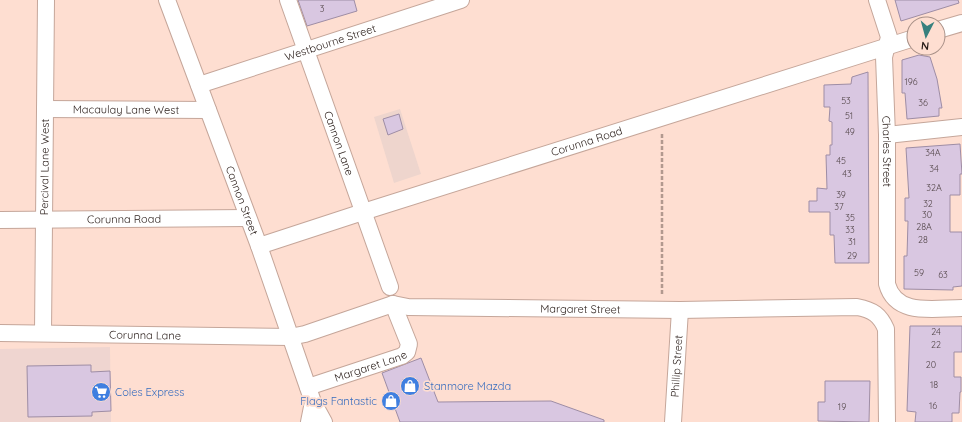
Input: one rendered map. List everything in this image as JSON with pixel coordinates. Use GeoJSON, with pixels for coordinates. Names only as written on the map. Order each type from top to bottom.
{"type":"FeatureCollection","features":[{"type":"Feature","properties":{"kind":"street","name":"Percival Lane West"},"geometry":{"type":"LineString","coordinates":[[43,333],[46,0]]}},
{"type":"Feature","properties":{"kind":"street","name":"Cannon Street"},"geometry":{"type":"LineString","coordinates":[[167,0],[259,246],[310,395],[324,422]]}},
{"type":"Feature","properties":{"kind":"street","name":"Cannon Lane"},"geometry":{"type":"LineString","coordinates":[[288,0],[390,287]]}},
{"type":"Feature","properties":{"kind":"street","name":"Westbourne Street"},"geometry":{"type":"LineString","coordinates":[[199,85],[461,0]]}},
{"type":"Feature","properties":{"kind":"street","name":"Charles Street"},"geometry":{"type":"LineString","coordinates":[[877,0],[889,37],[884,57],[887,135],[887,284],[890,294],[896,302],[905,306],[915,308],[962,308]]}},
{"type":"Feature","properties":{"kind":"street"},"geometry":{"type":"LineString","coordinates":[[946,28],[962,23]]}},
{"type":"Feature","properties":{"kind":"street","name":"Corunna Road"},"geometry":{"type":"LineString","coordinates":[[259,246],[906,41]]}},
{"type":"Feature","properties":{"kind":"street","name":"Macaulay Lane West"},"geometry":{"type":"LineString","coordinates":[[45,109],[208,110]]}},
{"type":"Feature","properties":{"kind":"street"},"geometry":{"type":"LineString","coordinates":[[887,135],[962,127]]}},
{"type":"Feature","properties":{"kind":"street","name":"Corunna Road"},"geometry":{"type":"LineString","coordinates":[[0,220],[43,221],[248,218]]}},
{"type":"Feature","properties":{"kind":"street","name":"Margaret Street"},"geometry":{"type":"LineString","coordinates":[[290,337],[305,334],[393,304],[408,307],[662,310],[857,307],[875,312],[882,319],[886,329],[887,422]]}},
{"type":"Feature","properties":{"kind":"street","name":"Margaret Lane"},"geometry":{"type":"LineString","coordinates":[[310,395],[402,356],[407,352],[409,344],[393,304]]}},
{"type":"Feature","properties":{"kind":"street","name":"Phillip Street"},"geometry":{"type":"LineString","coordinates":[[673,422],[680,310]]}},
{"type":"Feature","properties":{"kind":"street","name":"Corunna Lane"},"geometry":{"type":"LineString","coordinates":[[0,333],[290,337]]}},
{"type":"Feature","properties":{"kind":"street"},"geometry":{"type":"LineString","coordinates":[[309,422],[310,395]]}},
{"type":"Feature","properties":{"kind":"path"},"geometry":{"type":"LineString","coordinates":[[662,117],[662,310]]}},
{"type":"Feature","properties":{"kind":"shaded area"},"geometry":{"type":"Polygon","coordinates":[[[400,109],[421,174],[394,183],[374,117],[400,109]]]}},
{"type":"Feature","properties":{"kind":"shaded area","name":"Coles Express"},"geometry":{"type":"Polygon","coordinates":[[[110,347],[111,422],[0,422],[0,349],[110,347]]]}},
{"type":"Feature","properties":{"kind":"building"},"geometry":{"type":"Polygon","coordinates":[[[298,0],[354,0],[357,11],[307,26],[298,0]]]}},
{"type":"Feature","properties":{"kind":"building"},"geometry":{"type":"Polygon","coordinates":[[[895,0],[958,0],[959,3],[917,16],[906,16],[906,19],[901,21],[895,0]]]}},
{"type":"Feature","properties":{"kind":"building"},"geometry":{"type":"Polygon","coordinates":[[[916,56],[930,57],[937,79],[942,108],[939,108],[939,116],[907,119],[905,93],[902,93],[902,60],[916,56]]]}},
{"type":"Feature","properties":{"kind":"building"},"geometry":{"type":"Polygon","coordinates":[[[868,72],[869,263],[835,263],[834,235],[830,235],[830,212],[809,212],[809,201],[817,201],[817,188],[827,189],[826,155],[830,155],[830,145],[832,145],[832,122],[829,121],[830,107],[824,107],[824,85],[851,84],[852,77],[868,72]]]}},
{"type":"Feature","properties":{"kind":"building"},"geometry":{"type":"Polygon","coordinates":[[[399,114],[403,129],[388,135],[383,119],[399,114]]]}},
{"type":"Feature","properties":{"kind":"building"},"geometry":{"type":"Polygon","coordinates":[[[960,144],[962,174],[960,174],[960,195],[950,195],[950,232],[962,232],[962,286],[953,287],[953,290],[904,289],[904,256],[907,256],[908,221],[905,221],[905,198],[909,198],[906,148],[960,144]]]}},
{"type":"Feature","properties":{"kind":"building"},"geometry":{"type":"Polygon","coordinates":[[[910,326],[962,326],[962,352],[954,352],[954,377],[961,377],[959,413],[952,413],[952,422],[915,422],[916,412],[907,411],[910,326]]]}},
{"type":"Feature","properties":{"kind":"building","name":"Stanmore Mazda"},"geometry":{"type":"Polygon","coordinates":[[[421,358],[438,402],[551,401],[604,420],[604,422],[400,422],[382,373],[421,358]]]}},
{"type":"Feature","properties":{"kind":"building"},"geometry":{"type":"Polygon","coordinates":[[[91,365],[91,372],[110,371],[111,411],[92,412],[92,416],[28,417],[27,366],[91,365]]]}},
{"type":"Feature","properties":{"kind":"building"},"geometry":{"type":"Polygon","coordinates":[[[825,381],[870,381],[869,422],[818,421],[818,402],[825,402],[825,381]]]}},
{"type":"Feature","properties":{"kind":"place","name":"Stanmore Mazda"},"geometry":{"type":"Point","coordinates":[410,386]}},
{"type":"Feature","properties":{"kind":"place","name":"Coles Express"},"geometry":{"type":"Point","coordinates":[101,392]}},
{"type":"Feature","properties":{"kind":"place","name":"Flags Fantastic"},"geometry":{"type":"Point","coordinates":[391,401]}}]}
